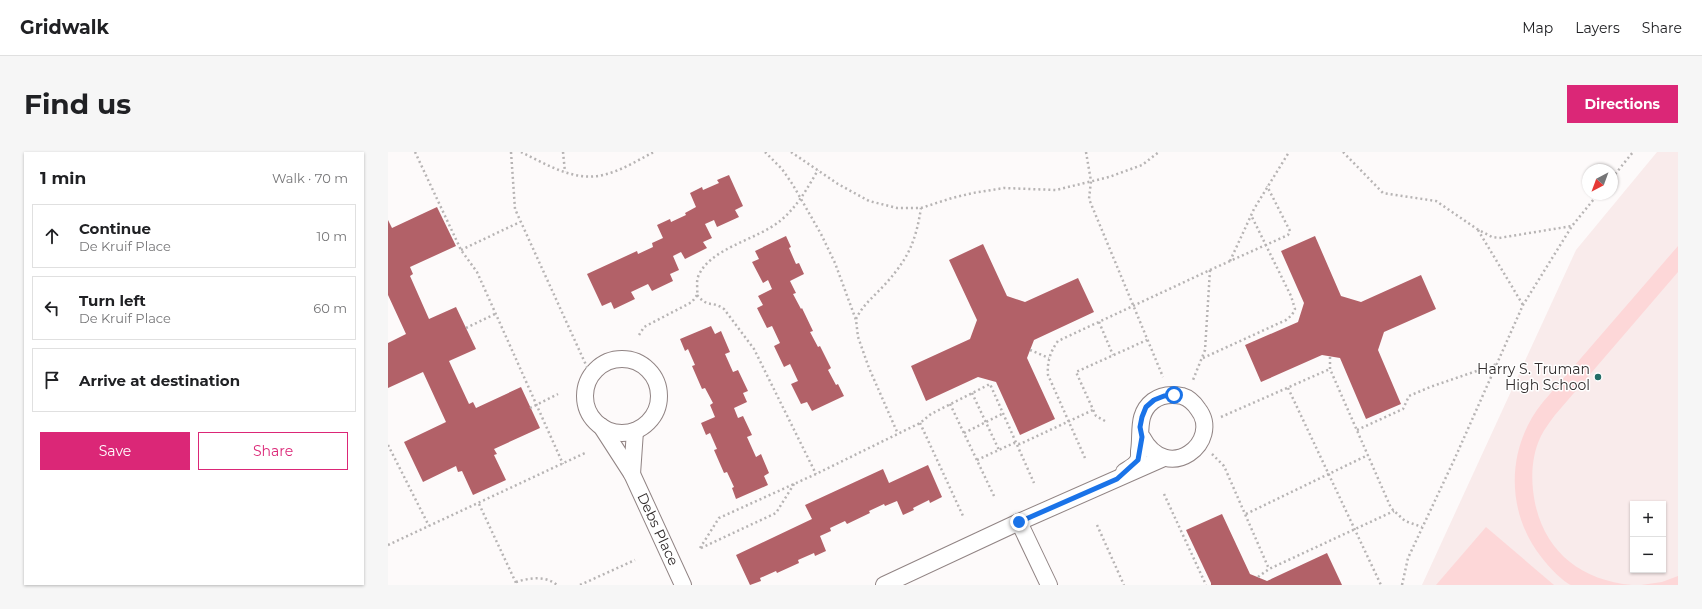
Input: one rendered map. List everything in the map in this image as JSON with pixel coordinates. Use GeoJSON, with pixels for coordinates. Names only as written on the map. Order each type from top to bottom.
{"type":"FeatureCollection","features":[{"type":"Feature","properties":{"kind":"street"},"geometry":{"type":"LineString","coordinates":[[592,376],[600,367],[611,361],[623,359],[636,362],[647,368],[655,379],[659,391],[659,404],[657,410],[646,425],[635,431],[622,433],[611,432],[601,426]]}},
{"type":"Feature","properties":{"kind":"street","name":"Debs Place"},"geometry":{"type":"LineString","coordinates":[[592,376],[587,386],[586,397],[588,408],[593,418],[601,426],[632,474],[683,585]]}},
{"type":"Feature","properties":{"kind":"street"},"geometry":{"type":"LineString","coordinates":[[1164,396],[1179,396],[1194,403],[1200,411],[1204,422],[1204,432],[1194,451],[1184,457],[1174,459],[1164,458],[1154,454],[1142,437],[1140,427],[1146,407],[1154,400],[1164,396]]}},
{"type":"Feature","properties":{"kind":"street","name":"Debs Place"},"geometry":{"type":"LineString","coordinates":[[632,474],[635,431]]}},
{"type":"Feature","properties":{"kind":"street"},"geometry":{"type":"LineString","coordinates":[[1117,479],[1138,460],[1142,437]]}},
{"type":"Feature","properties":{"kind":"street"},"geometry":{"type":"LineString","coordinates":[[884,585],[1019,522],[1164,458]]}},
{"type":"Feature","properties":{"kind":"street"},"geometry":{"type":"LineString","coordinates":[[1019,522],[1049,585]]}},
{"type":"Feature","properties":{"kind":"path"},"geometry":{"type":"LineString","coordinates":[[415,152],[448,225],[461,250],[477,272],[563,464]]}},
{"type":"Feature","properties":{"kind":"path"},"geometry":{"type":"LineString","coordinates":[[511,152],[515,209],[592,376]]}},
{"type":"Feature","properties":{"kind":"path"},"geometry":{"type":"LineString","coordinates":[[521,152],[526,153],[553,168],[576,176],[602,176],[654,152]]}},
{"type":"Feature","properties":{"kind":"path"},"geometry":{"type":"LineString","coordinates":[[563,152],[565,172]]}},
{"type":"Feature","properties":{"kind":"path"},"geometry":{"type":"LineString","coordinates":[[765,152],[782,169],[822,234],[835,263],[856,320],[858,337],[869,368],[898,434]]}},
{"type":"Feature","properties":{"kind":"path"},"geometry":{"type":"LineString","coordinates":[[791,152],[838,184],[869,201],[897,208],[921,208],[952,198],[1004,188],[1056,190],[1109,177],[1142,165],[1159,152]]}},
{"type":"Feature","properties":{"kind":"path"},"geometry":{"type":"LineString","coordinates":[[1086,152],[1091,181],[1089,199],[1160,372],[1179,396],[1203,358],[1205,350],[1210,270]]}},
{"type":"Feature","properties":{"kind":"path"},"geometry":{"type":"LineString","coordinates":[[1230,261],[1251,215],[1289,152]]}},
{"type":"Feature","properties":{"kind":"path"},"geometry":{"type":"LineString","coordinates":[[1343,152],[1383,193],[1436,201],[1477,229],[1492,237],[1499,238],[1572,226]]}},
{"type":"Feature","properties":{"kind":"path"},"geometry":{"type":"LineString","coordinates":[[1618,171],[1633,152]]}},
{"type":"Feature","properties":{"kind":"path"},"geometry":{"type":"LineString","coordinates":[[638,335],[644,327],[692,302],[697,295],[698,279],[708,262],[729,248],[753,238],[779,222],[794,208],[818,170]]}},
{"type":"Feature","properties":{"kind":"path"},"geometry":{"type":"LineString","coordinates":[[1085,458],[1048,375],[1049,358],[1052,349],[1058,341],[1288,235],[1290,231],[1268,186]]}},
{"type":"Feature","properties":{"kind":"path"},"geometry":{"type":"LineString","coordinates":[[1402,585],[1408,558],[1523,305],[1572,226],[1593,200]]}},
{"type":"Feature","properties":{"kind":"path"},"geometry":{"type":"LineString","coordinates":[[856,320],[860,310],[888,281],[909,253],[917,231],[921,208]]}},
{"type":"Feature","properties":{"kind":"path"},"geometry":{"type":"LineString","coordinates":[[1203,358],[1286,320],[1292,315],[1295,309],[1295,305],[1251,215]]}},
{"type":"Feature","properties":{"kind":"path"},"geometry":{"type":"LineString","coordinates":[[461,250],[520,222]]}},
{"type":"Feature","properties":{"kind":"path"},"geometry":{"type":"LineString","coordinates":[[1477,229],[1523,305]]}},
{"type":"Feature","properties":{"kind":"path"},"geometry":{"type":"LineString","coordinates":[[697,295],[704,303],[720,305],[754,349],[816,474]]}},
{"type":"Feature","properties":{"kind":"path"},"geometry":{"type":"LineString","coordinates":[[466,328],[495,314]]}},
{"type":"Feature","properties":{"kind":"path"},"geometry":{"type":"LineString","coordinates":[[1099,322],[1113,355]]}},
{"type":"Feature","properties":{"kind":"path"},"geometry":{"type":"LineString","coordinates":[[1105,421],[1096,416],[1076,372],[1147,340]]}},
{"type":"Feature","properties":{"kind":"path"},"geometry":{"type":"LineString","coordinates":[[1030,350],[1049,358]]}},
{"type":"Feature","properties":{"kind":"path"},"geometry":{"type":"LineString","coordinates":[[1330,357],[1330,369],[1394,511],[1405,521],[1422,527]]}},
{"type":"Feature","properties":{"kind":"path"},"geometry":{"type":"LineString","coordinates":[[1357,430],[1403,409],[1409,396],[1430,387],[1497,364]]}},
{"type":"Feature","properties":{"kind":"path"},"geometry":{"type":"LineString","coordinates":[[1204,422],[1226,416],[1330,369]]}},
{"type":"Feature","properties":{"kind":"path"},"geometry":{"type":"LineString","coordinates":[[794,484],[776,513],[700,548],[719,518],[816,474],[898,434],[920,423],[931,414],[990,384],[1004,412],[1014,435],[1015,443],[1034,483]]}},
{"type":"Feature","properties":{"kind":"path"},"geometry":{"type":"LineString","coordinates":[[1288,388],[1381,585]]}},
{"type":"Feature","properties":{"kind":"path"},"geometry":{"type":"LineString","coordinates":[[972,393],[999,450]]}},
{"type":"Feature","properties":{"kind":"path"},"geometry":{"type":"LineString","coordinates":[[530,408],[558,394]]}},
{"type":"Feature","properties":{"kind":"path"},"geometry":{"type":"LineString","coordinates":[[950,404],[996,498]]}},
{"type":"Feature","properties":{"kind":"path"},"geometry":{"type":"LineString","coordinates":[[977,460],[1015,443],[1020,444],[1093,410]]}},
{"type":"Feature","properties":{"kind":"path"},"geometry":{"type":"LineString","coordinates":[[964,433],[1004,412]]}},
{"type":"Feature","properties":{"kind":"path"},"geometry":{"type":"LineString","coordinates":[[920,423],[962,516]]}},
{"type":"Feature","properties":{"kind":"path"},"geometry":{"type":"LineString","coordinates":[[1200,442],[1224,466],[1269,569]]}},
{"type":"Feature","properties":{"kind":"path"},"geometry":{"type":"LineString","coordinates":[[388,445],[429,526]]}},
{"type":"Feature","properties":{"kind":"path"},"geometry":{"type":"LineString","coordinates":[[388,545],[479,504],[585,453]]}},
{"type":"Feature","properties":{"kind":"path"},"geometry":{"type":"LineString","coordinates":[[1246,514],[1368,456]]}},
{"type":"Feature","properties":{"kind":"path"},"geometry":{"type":"LineString","coordinates":[[1164,494],[1206,585]]}},
{"type":"Feature","properties":{"kind":"path"},"geometry":{"type":"LineString","coordinates":[[479,504],[517,584],[537,578],[553,582],[557,585]]}},
{"type":"Feature","properties":{"kind":"path"},"geometry":{"type":"LineString","coordinates":[[1258,577],[1269,569],[1394,511]]}},
{"type":"Feature","properties":{"kind":"path"},"geometry":{"type":"LineString","coordinates":[[1097,526],[1124,585]]}},
{"type":"Feature","properties":{"kind":"path"},"geometry":{"type":"LineString","coordinates":[[580,585],[635,560]]}},
{"type":"Feature","properties":{"kind":"shaded area","name":"Harry S. Truman High School"},"geometry":{"type":"Polygon","coordinates":[[[1657,152],[1678,152],[1678,585],[1422,585],[1576,250],[1657,152]]]}},
{"type":"Feature","properties":{"kind":"shaded area"},"geometry":{"type":"Polygon","coordinates":[[[1678,246],[1678,272],[1555,415],[1538,442],[1534,455],[1532,476],[1533,490],[1537,510],[1543,528],[1552,543],[1564,557],[1578,568],[1594,576],[1612,582],[1632,585],[1571,585],[1559,577],[1542,558],[1530,540],[1521,521],[1516,500],[1515,480],[1517,459],[1522,439],[1531,420],[1543,402],[1678,246]]]}},
{"type":"Feature","properties":{"kind":"shaded area"},"geometry":{"type":"Polygon","coordinates":[[[1486,527],[1554,585],[1436,585],[1486,527]]]}},
{"type":"Feature","properties":{"kind":"shaded area"},"geometry":{"type":"Polygon","coordinates":[[[1678,576],[1678,585],[1641,585],[1662,582],[1678,576]]]}},
{"type":"Feature","properties":{"kind":"building"},"geometry":{"type":"Polygon","coordinates":[[[729,175],[743,206],[735,210],[739,217],[717,227],[714,220],[705,224],[712,238],[703,242],[707,248],[685,259],[681,252],[673,256],[679,270],[670,274],[673,281],[652,291],[648,284],[631,292],[635,299],[614,309],[611,302],[602,306],[587,274],[637,251],[638,254],[653,247],[652,243],[663,238],[657,225],[670,219],[671,222],[686,215],[685,213],[696,207],[690,193],[702,187],[703,190],[719,183],[717,180],[729,175]]]}},
{"type":"Feature","properties":{"kind":"building"},"geometry":{"type":"Polygon","coordinates":[[[437,207],[456,246],[410,267],[413,274],[410,276],[429,319],[456,307],[476,349],[449,361],[469,404],[473,402],[476,408],[521,387],[540,428],[494,449],[497,454],[494,455],[506,480],[473,495],[462,471],[458,472],[456,466],[423,482],[404,442],[446,422],[423,372],[388,388],[388,343],[406,334],[388,295],[388,220],[392,228],[437,207]]]}},
{"type":"Feature","properties":{"kind":"building"},"geometry":{"type":"Polygon","coordinates":[[[786,236],[791,247],[789,248],[796,264],[799,263],[804,274],[790,281],[796,293],[793,294],[801,309],[802,308],[813,331],[810,332],[818,347],[820,346],[831,368],[828,370],[844,396],[812,411],[807,402],[801,404],[791,384],[798,381],[790,364],[784,367],[774,346],[780,343],[772,326],[767,328],[757,308],[763,305],[758,296],[772,289],[768,280],[763,283],[752,262],[759,259],[755,251],[786,236]]]}},
{"type":"Feature","properties":{"kind":"building"},"geometry":{"type":"Polygon","coordinates":[[[1315,236],[1341,296],[1361,302],[1421,275],[1436,309],[1384,332],[1378,350],[1401,404],[1366,419],[1340,358],[1322,355],[1261,382],[1245,345],[1298,322],[1304,303],[1281,251],[1315,236]]]}},
{"type":"Feature","properties":{"kind":"building"},"geometry":{"type":"Polygon","coordinates":[[[983,244],[1007,296],[1025,302],[1078,278],[1094,312],[1034,340],[1027,358],[1055,419],[1020,435],[996,382],[978,377],[926,401],[911,366],[970,339],[977,320],[949,260],[983,244]]]}},
{"type":"Feature","properties":{"kind":"building"},"geometry":{"type":"Polygon","coordinates":[[[711,326],[715,334],[721,331],[730,352],[725,354],[733,372],[738,370],[748,391],[743,393],[747,402],[734,408],[738,418],[743,416],[752,435],[747,437],[756,457],[761,454],[769,473],[764,476],[768,485],[736,499],[732,488],[734,487],[727,472],[724,473],[714,450],[717,449],[710,433],[706,435],[701,423],[715,417],[710,405],[713,403],[705,388],[702,389],[692,366],[695,365],[688,349],[685,351],[680,339],[711,326]]]}},
{"type":"Feature","properties":{"kind":"building"},"geometry":{"type":"Polygon","coordinates":[[[928,465],[942,497],[930,503],[929,500],[903,515],[897,501],[885,506],[884,504],[869,511],[870,513],[847,524],[845,521],[830,528],[831,531],[820,536],[826,551],[815,556],[814,553],[798,560],[799,563],[777,573],[776,571],[760,578],[761,581],[750,585],[736,555],[812,519],[805,505],[883,469],[889,483],[928,465]]]}},
{"type":"Feature","properties":{"kind":"building"},"geometry":{"type":"Polygon","coordinates":[[[1222,514],[1250,574],[1267,581],[1327,553],[1342,585],[1211,585],[1186,530],[1222,514]]]}},
{"type":"Feature","properties":{"kind":"place","name":"Harry S. Truman High School"},"geometry":{"type":"Point","coordinates":[1598,377]}},
{"type":"Feature","properties":{"kind":"route"},"geometry":{"type":"LineString","coordinates":[[1019,522],[1117,479],[1138,460],[1142,437],[1140,427],[1146,407],[1154,400],[1164,396],[1174,395]]}}]}
